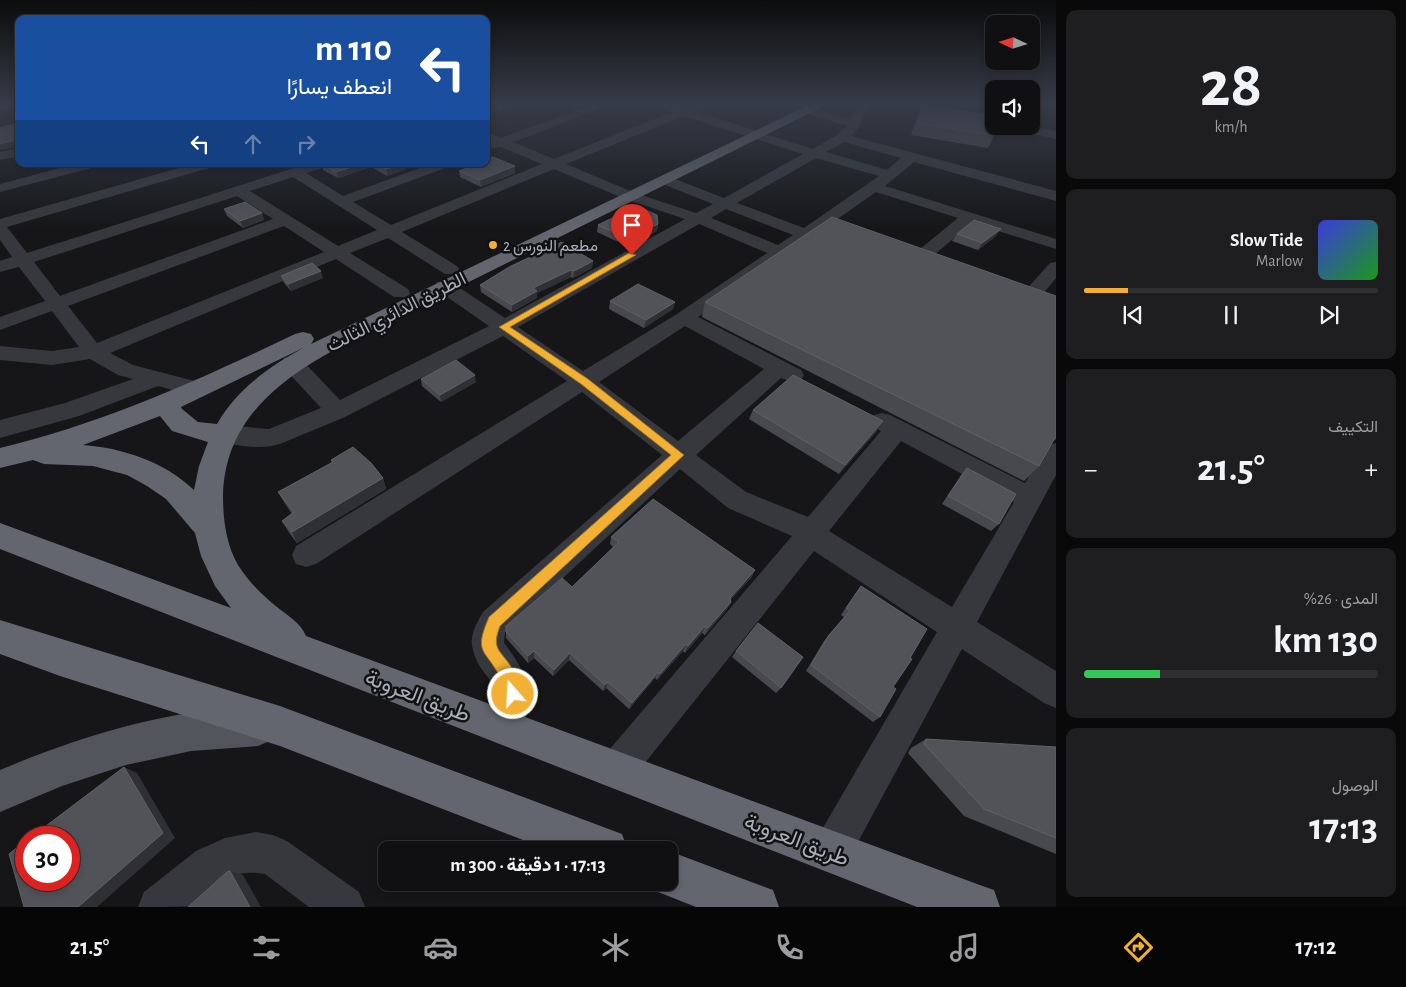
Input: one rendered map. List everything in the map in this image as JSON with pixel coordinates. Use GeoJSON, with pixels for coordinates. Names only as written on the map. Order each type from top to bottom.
{"type":"FeatureCollection","features":[{"type":"Feature","properties":{"kind":"highway","name":"الطريق الدائري الثالث"},"geometry":{"type":"LineString","coordinates":[[310,654],[274,627],[238,591],[218,557],[209,528],[210,479],[218,448],[224,434],[253,395],[292,363],[448,278],[624,193],[730,144]]}},
{"type":"Feature","properties":{"kind":"highway","name":"الطريق الدائري الثالث"},"geometry":{"type":"LineString","coordinates":[[624,193],[665,180],[733,144]]}},
{"type":"Feature","properties":{"kind":"highway","name":"الطريق الدائري الثالث"},"geometry":{"type":"LineString","coordinates":[[2,458],[106,426],[167,403],[401,293],[448,278]]}},
{"type":"Feature","properties":{"kind":"highway"},"geometry":{"type":"LineString","coordinates":[[167,403],[173,418],[188,428],[199,432],[224,434]]}},
{"type":"Feature","properties":{"kind":"highway"},"geometry":{"type":"LineString","coordinates":[[2,458],[38,454],[77,454],[99,457],[139,468],[172,486],[186,498],[209,528]]}},
{"type":"Feature","properties":{"kind":"highway","name":"طريق العروبة"},"geometry":{"type":"LineString","coordinates":[[0,536],[977,907]]}},
{"type":"Feature","properties":{"kind":"highway"},"geometry":{"type":"LineString","coordinates":[[0,637],[60,658],[280,726],[582,841]]}},
{"type":"Feature","properties":{"kind":"highway"},"geometry":{"type":"LineString","coordinates":[[678,877],[756,907]]}},
{"type":"Feature","properties":{"kind":"main road"},"geometry":{"type":"LineString","coordinates":[[0,790],[79,759],[163,736],[203,729],[280,726]]}},
{"type":"Feature","properties":{"kind":"street"},"geometry":{"type":"LineString","coordinates":[[506,144],[624,193],[696,219],[723,226],[779,252]]}},
{"type":"Feature","properties":{"kind":"street"},"geometry":{"type":"LineString","coordinates":[[0,353],[52,358],[93,352],[605,144]]}},
{"type":"Feature","properties":{"kind":"street"},"geometry":{"type":"LineString","coordinates":[[789,144],[815,152],[969,217],[1056,244]]}},
{"type":"Feature","properties":{"kind":"street"},"geometry":{"type":"LineString","coordinates":[[224,434],[271,438],[337,411],[504,327],[830,144]]}},
{"type":"Feature","properties":{"kind":"street"},"geometry":{"type":"LineString","coordinates":[[865,144],[1056,196]]}},
{"type":"Feature","properties":{"kind":"street"},"geometry":{"type":"LineString","coordinates":[[0,156],[15,153]]}},
{"type":"Feature","properties":{"kind":"street"},"geometry":{"type":"LineString","coordinates":[[306,554],[684,318],[804,234],[832,224],[911,157]]}},
{"type":"Feature","properties":{"kind":"street"},"geometry":{"type":"LineString","coordinates":[[0,188],[79,167]]}},
{"type":"Feature","properties":{"kind":"street"},"geometry":{"type":"LineString","coordinates":[[0,224],[197,167]]}},
{"type":"Feature","properties":{"kind":"street"},"geometry":{"type":"LineString","coordinates":[[0,267],[311,167]]}},
{"type":"Feature","properties":{"kind":"street"},"geometry":{"type":"LineString","coordinates":[[342,201],[434,167]]}},
{"type":"Feature","properties":{"kind":"street"},"geometry":{"type":"LineString","coordinates":[[259,169],[273,178]]}},
{"type":"Feature","properties":{"kind":"street"},"geometry":{"type":"LineString","coordinates":[[295,172],[389,231],[448,278],[504,327],[584,382],[744,504],[781,517],[810,533],[1056,691]]}},
{"type":"Feature","properties":{"kind":"street"},"geometry":{"type":"LineString","coordinates":[[665,180],[804,234]]}},
{"type":"Feature","properties":{"kind":"street"},"geometry":{"type":"LineString","coordinates":[[238,190],[401,293]]}},
{"type":"Feature","properties":{"kind":"street"},"geometry":{"type":"LineString","coordinates":[[921,257],[969,217]]}},
{"type":"Feature","properties":{"kind":"street"},"geometry":{"type":"LineString","coordinates":[[0,324],[285,220]]}},
{"type":"Feature","properties":{"kind":"street"},"geometry":{"type":"LineString","coordinates":[[0,229],[93,352],[113,365],[155,379],[198,389]]}},
{"type":"Feature","properties":{"kind":"street"},"geometry":{"type":"LineString","coordinates":[[903,250],[939,264]]}},
{"type":"Feature","properties":{"kind":"street"},"geometry":{"type":"LineString","coordinates":[[1012,290],[1038,300],[1056,267]]}},
{"type":"Feature","properties":{"kind":"street"},"geometry":{"type":"LineString","coordinates":[[684,318],[813,386]]}},
{"type":"Feature","properties":{"kind":"street"},"geometry":{"type":"LineString","coordinates":[[292,363],[337,411]]}},
{"type":"Feature","properties":{"kind":"street"},"geometry":{"type":"LineString","coordinates":[[505,728],[513,706],[513,694],[507,674],[489,649],[488,640],[494,622],[679,455],[779,368]]}},
{"type":"Feature","properties":{"kind":"street"},"geometry":{"type":"LineString","coordinates":[[0,429],[71,410],[155,379]]}},
{"type":"Feature","properties":{"kind":"street"},"geometry":{"type":"LineString","coordinates":[[864,411],[1031,498]]}},
{"type":"Feature","properties":{"kind":"street"},"geometry":{"type":"LineString","coordinates":[[616,770],[897,428]]}},
{"type":"Feature","properties":{"kind":"street"},"geometry":{"type":"LineString","coordinates":[[831,852],[1056,452]]}},
{"type":"Feature","properties":{"kind":"street"},"geometry":{"type":"LineString","coordinates":[[159,907],[216,861],[231,854],[260,851],[278,858],[344,907]]}},
{"type":"Feature","properties":{"kind":"building"},"geometry":{"type":"Polygon","coordinates":[[[493,157],[515,166],[480,180],[459,171],[469,167],[490,167],[490,158],[493,157]]]}},
{"type":"Feature","properties":{"kind":"building"},"geometry":{"type":"Polygon","coordinates":[[[327,167],[352,167],[336,172],[327,167]]]}},
{"type":"Feature","properties":{"kind":"building"},"geometry":{"type":"Polygon","coordinates":[[[245,202],[262,213],[240,221],[224,209],[245,202]]]}},
{"type":"Feature","properties":{"kind":"building"},"geometry":{"type":"Polygon","coordinates":[[[637,206],[657,215],[658,224],[628,239],[598,225],[637,206]]]}},
{"type":"Feature","properties":{"kind":"building"},"geometry":{"type":"Polygon","coordinates":[[[832,217],[1056,296],[1056,436],[1039,466],[705,302],[832,217]]]}},
{"type":"Feature","properties":{"kind":"building"},"geometry":{"type":"Polygon","coordinates":[[[974,220],[1001,229],[982,243],[957,234],[974,220]]]}},
{"type":"Feature","properties":{"kind":"building"},"geometry":{"type":"Polygon","coordinates":[[[562,242],[593,261],[533,288],[537,291],[512,305],[480,285],[509,267],[562,242]]]}},
{"type":"Feature","properties":{"kind":"building"},"geometry":{"type":"Polygon","coordinates":[[[312,263],[321,271],[288,284],[281,276],[312,263]]]}},
{"type":"Feature","properties":{"kind":"building"},"geometry":{"type":"Polygon","coordinates":[[[638,284],[675,302],[646,320],[610,301],[638,284]]]}},
{"type":"Feature","properties":{"kind":"building"},"geometry":{"type":"Polygon","coordinates":[[[456,360],[475,375],[440,395],[421,379],[456,360]]]}},
{"type":"Feature","properties":{"kind":"building"},"geometry":{"type":"Polygon","coordinates":[[[793,375],[883,421],[845,465],[753,410],[793,375]]]}},
{"type":"Feature","properties":{"kind":"building"},"geometry":{"type":"Polygon","coordinates":[[[353,447],[371,463],[383,478],[292,532],[282,521],[294,512],[278,492],[333,462],[331,460],[353,447]]]}},
{"type":"Feature","properties":{"kind":"building"},"geometry":{"type":"Polygon","coordinates":[[[967,468],[1016,494],[999,524],[948,496],[967,468]]]}},
{"type":"Feature","properties":{"kind":"building"},"geometry":{"type":"Polygon","coordinates":[[[653,499],[755,570],[730,598],[731,602],[708,628],[705,626],[688,646],[686,644],[660,674],[658,672],[632,703],[608,682],[605,685],[570,653],[554,670],[534,651],[528,656],[506,632],[506,626],[562,578],[572,587],[619,542],[611,537],[653,499]]]}},
{"type":"Feature","properties":{"kind":"building"},"geometry":{"type":"Polygon","coordinates":[[[861,586],[927,629],[910,658],[912,659],[893,687],[896,689],[880,717],[811,665],[829,635],[850,611],[846,608],[861,586]]]}},
{"type":"Feature","properties":{"kind":"building"},"geometry":{"type":"Polygon","coordinates":[[[758,623],[803,657],[781,688],[736,651],[758,623]]]}},
{"type":"Feature","properties":{"kind":"building"},"geometry":{"type":"Polygon","coordinates":[[[926,739],[1056,747],[1056,838],[984,809],[924,744],[926,739]]]}},
{"type":"Feature","properties":{"kind":"building"},"geometry":{"type":"Polygon","coordinates":[[[124,767],[163,833],[78,907],[24,907],[19,891],[80,891],[80,826],[46,826],[124,767]]]}},
{"type":"Feature","properties":{"kind":"building"},"geometry":{"type":"Polygon","coordinates":[[[15,849],[15,875],[9,854],[15,849]]]}},
{"type":"Feature","properties":{"kind":"building"},"geometry":{"type":"Polygon","coordinates":[[[230,871],[250,907],[188,907],[230,871]]]}},
{"type":"Feature","properties":{"kind":"place","name":"مطعم النورس 2"},"geometry":{"type":"Point","coordinates":[493,245]}},
{"type":"Feature","properties":{"kind":"route"},"geometry":{"type":"LineString","coordinates":[[513,694],[507,674],[493,658],[489,649],[488,640],[494,622],[679,455],[584,382],[504,327],[632,255]]}}]}
